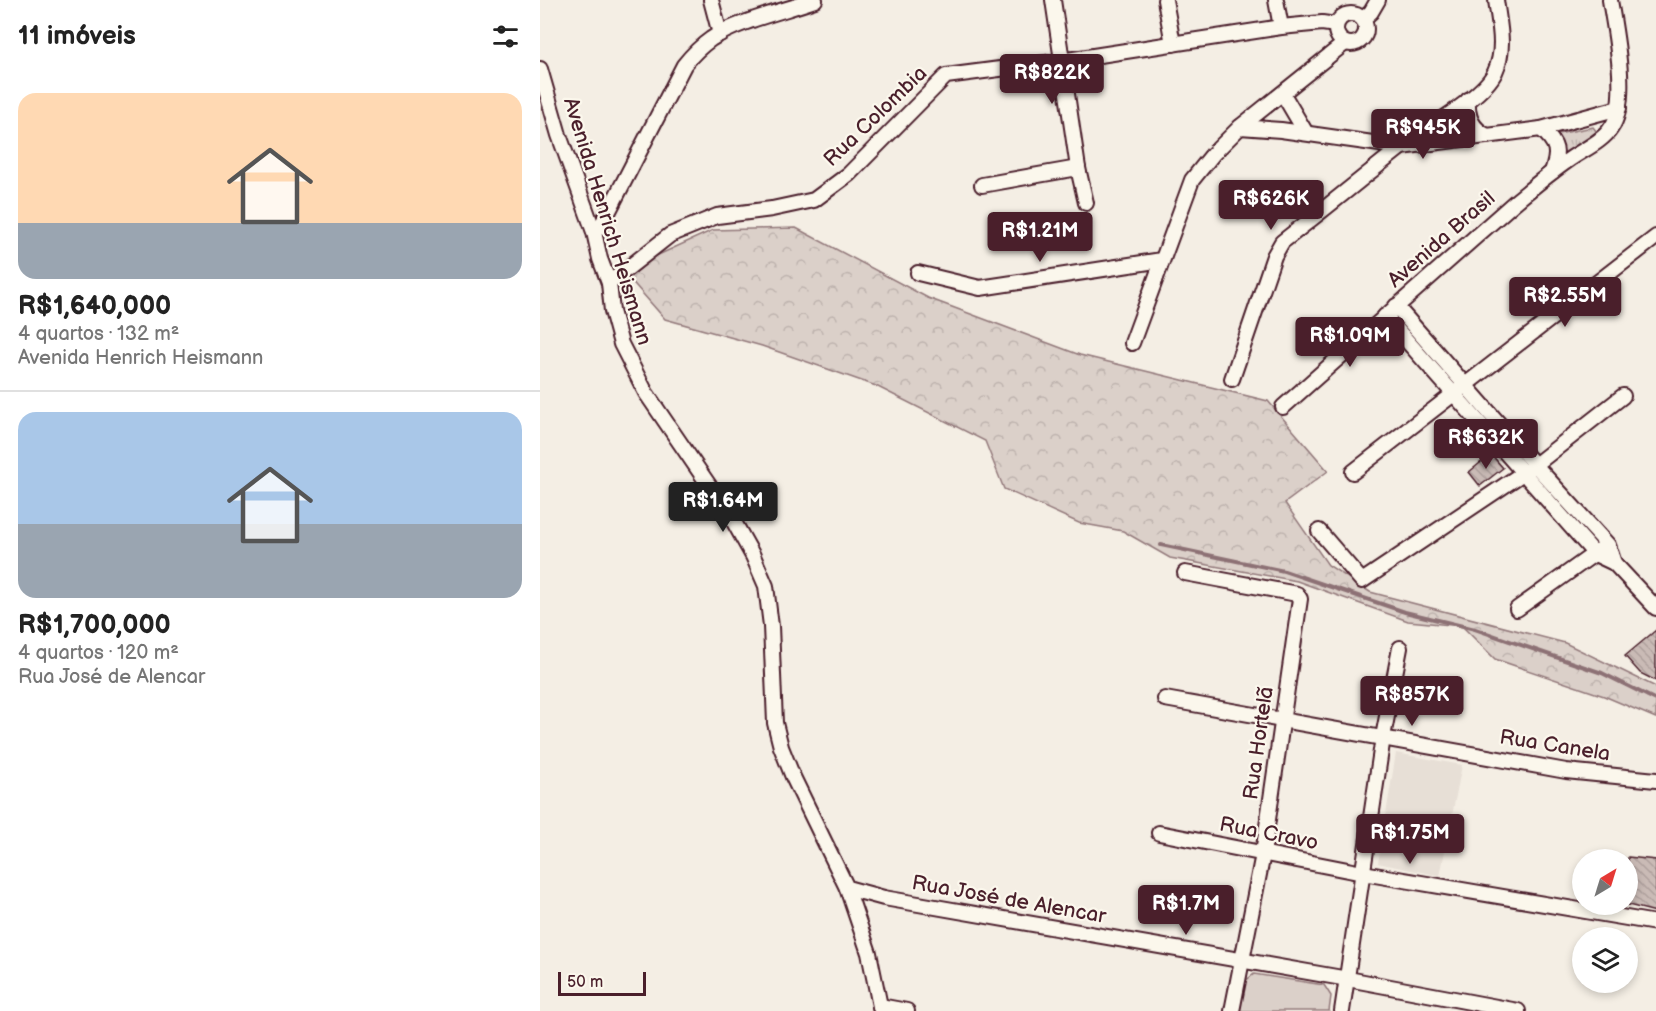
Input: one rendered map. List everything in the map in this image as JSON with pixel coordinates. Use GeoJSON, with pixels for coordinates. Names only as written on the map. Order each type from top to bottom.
{"type":"FeatureCollection","features":[{"type":"Feature","properties":{"kind":"street"},"geometry":{"type":"LineString","coordinates":[[711,0],[720,34]]}},
{"type":"Feature","properties":{"kind":"street"},"geometry":{"type":"LineString","coordinates":[[594,232],[602,224],[684,64],[694,53],[720,34],[815,0]]}},
{"type":"Feature","properties":{"kind":"street"},"geometry":{"type":"LineString","coordinates":[[1053,0],[1078,168],[1086,203]]}},
{"type":"Feature","properties":{"kind":"street"},"geometry":{"type":"LineString","coordinates":[[1166,0],[1173,44]]}},
{"type":"Feature","properties":{"kind":"street"},"geometry":{"type":"LineString","coordinates":[[1276,0],[1281,27]]}},
{"type":"Feature","properties":{"kind":"street"},"geometry":{"type":"LineString","coordinates":[[1363,19],[1371,12],[1378,0]]}},
{"type":"Feature","properties":{"kind":"street"},"geometry":{"type":"LineString","coordinates":[[1232,379],[1274,256],[1282,242],[1401,147],[1484,88],[1495,72],[1501,53],[1496,0]]}},
{"type":"Feature","properties":{"kind":"street"},"geometry":{"type":"LineString","coordinates":[[1240,127],[1306,133],[1401,147],[1541,129],[1618,108],[1619,61],[1610,0]]}},
{"type":"Feature","properties":{"kind":"street"},"geometry":{"type":"LineString","coordinates":[[1348,14],[1363,19],[1366,29],[1362,39],[1354,44],[1345,43],[1337,35],[1336,25],[1348,14]]}},
{"type":"Feature","properties":{"kind":"street","name":"Rua Colombia"},"geometry":{"type":"LineString","coordinates":[[609,283],[670,235],[717,216],[772,209],[814,200],[849,174],[946,76],[1061,61],[1281,27],[1322,22],[1336,25]]}},
{"type":"Feature","properties":{"kind":"street"},"geometry":{"type":"LineString","coordinates":[[1132,343],[1192,180],[1213,154],[1240,127],[1345,43]]}},
{"type":"Feature","properties":{"kind":"street","name":"Avenida Henrich Heismann"},"geometry":{"type":"LineString","coordinates":[[540,69],[559,135],[594,232],[600,259],[609,283],[612,311],[621,344],[646,393],[734,522],[766,586],[771,626],[775,723],[781,747],[792,777],[847,888],[869,953],[880,1009]]}},
{"type":"Feature","properties":{"kind":"street"},"geometry":{"type":"LineString","coordinates":[[1283,94],[1306,133]]}},
{"type":"Feature","properties":{"kind":"street"},"geometry":{"type":"LineString","coordinates":[[1468,100],[1467,109],[1473,125],[1487,136]]}},
{"type":"Feature","properties":{"kind":"street","name":"Avenida Brasil"},"geometry":{"type":"LineString","coordinates":[[1614,563],[1608,545],[1558,500],[1530,469],[1460,389],[1396,306],[1552,172],[1611,129],[1618,108]]}},
{"type":"Feature","properties":{"kind":"street"},"geometry":{"type":"LineString","coordinates":[[1541,129],[1555,145],[1557,156],[1552,172]]}},
{"type":"Feature","properties":{"kind":"street"},"geometry":{"type":"LineString","coordinates":[[982,185],[1078,168]]}},
{"type":"Feature","properties":{"kind":"street"},"geometry":{"type":"LineString","coordinates":[[1353,472],[1656,237]]}},
{"type":"Feature","properties":{"kind":"street"},"geometry":{"type":"LineString","coordinates":[[918,273],[980,288],[1162,260]]}},
{"type":"Feature","properties":{"kind":"street"},"geometry":{"type":"LineString","coordinates":[[1283,407],[1396,306]]}},
{"type":"Feature","properties":{"kind":"street","name":"Avenida Brasil"},"geometry":{"type":"LineString","coordinates":[[1385,316],[1460,389]]}},
{"type":"Feature","properties":{"kind":"street"},"geometry":{"type":"LineString","coordinates":[[1319,531],[1362,581],[1530,469],[1623,396]]}},
{"type":"Feature","properties":{"kind":"street","name":"Avenida Brasil"},"geometry":{"type":"LineString","coordinates":[[1558,500],[1595,554],[1614,563],[1656,608]]}},
{"type":"Feature","properties":{"kind":"street"},"geometry":{"type":"LineString","coordinates":[[1518,609],[1608,545]]}},
{"type":"Feature","properties":{"kind":"street","name":"Rua Hortelã"},"geometry":{"type":"LineString","coordinates":[[1185,573],[1297,594],[1300,599],[1263,854],[1232,1011]]}},
{"type":"Feature","properties":{"kind":"street"},"geometry":{"type":"LineString","coordinates":[[1342,1011],[1383,737],[1400,648]]}},
{"type":"Feature","properties":{"kind":"street","name":"Rua Canela"},"geometry":{"type":"LineString","coordinates":[[1165,699],[1566,771],[1656,780]]}},
{"type":"Feature","properties":{"kind":"street","name":"Rua Cravo"},"geometry":{"type":"LineString","coordinates":[[1159,833],[1363,873],[1656,923]]}},
{"type":"Feature","properties":{"kind":"street","name":"Rua José de Alencar"},"geometry":{"type":"LineString","coordinates":[[847,888],[884,897],[1518,1011]]}},
{"type":"Feature","properties":{"kind":"street"},"geometry":{"type":"LineString","coordinates":[[880,1009],[907,1011]]}},
{"type":"Feature","properties":{"kind":"shaded area"},"geometry":{"type":"Polygon","coordinates":[[[1396,753],[1462,765],[1440,876],[1378,863],[1396,753]]]}},
{"type":"Feature","properties":{"kind":"green space"},"geometry":{"type":"Polygon","coordinates":[[[1593,127],[1597,132],[1569,155],[1564,154],[1555,138],[1558,134],[1593,127]]]}},
{"type":"Feature","properties":{"kind":"green space"},"geometry":{"type":"Polygon","coordinates":[[[796,228],[928,298],[1080,355],[1268,401],[1328,471],[1285,503],[1328,565],[1370,592],[1565,643],[1656,687],[1656,718],[1604,696],[1495,659],[1462,626],[1408,621],[1297,581],[1170,558],[1123,531],[1079,523],[1004,489],[985,441],[876,386],[762,346],[665,319],[629,278],[656,256],[713,230],[796,228]]]}},
{"type":"Feature","properties":{"kind":"green space"},"geometry":{"type":"Polygon","coordinates":[[[1254,974],[1324,985],[1331,996],[1329,1011],[1239,1011],[1244,982],[1254,974]]]}},
{"type":"Feature","properties":{"kind":"building"},"geometry":{"type":"Polygon","coordinates":[[[1491,454],[1503,468],[1480,486],[1469,472],[1491,454]]]}},
{"type":"Feature","properties":{"kind":"building"},"geometry":{"type":"Polygon","coordinates":[[[1656,630],[1656,681],[1640,673],[1625,656],[1656,630]]]}},
{"type":"Feature","properties":{"kind":"building"},"geometry":{"type":"Polygon","coordinates":[[[1638,858],[1656,860],[1656,912],[1638,908],[1638,858]]]}},
{"type":"Feature","properties":{"kind":"waterway"},"geometry":{"type":"LineString","coordinates":[[1161,545],[1284,571],[1405,612],[1475,629],[1602,673],[1656,700]]}}]}
